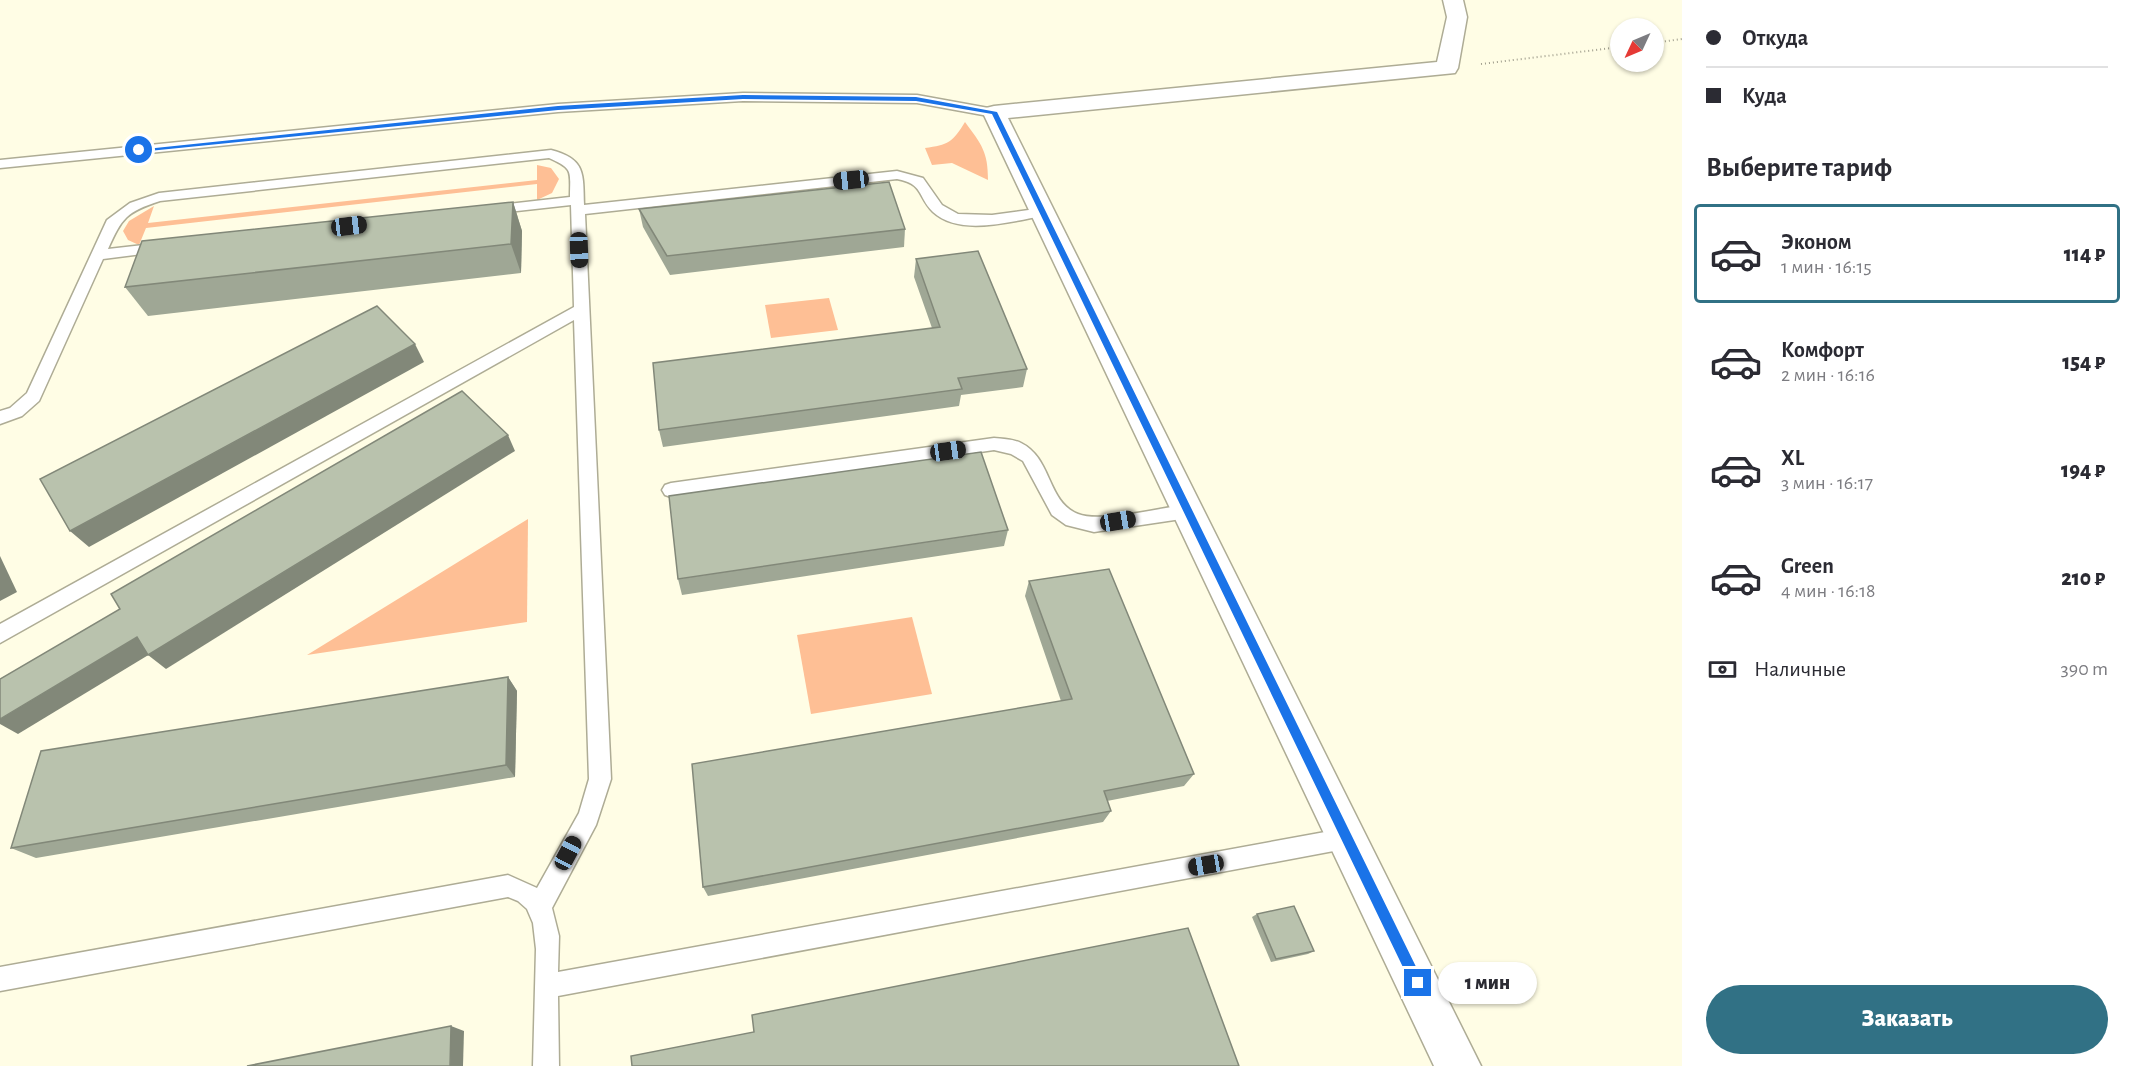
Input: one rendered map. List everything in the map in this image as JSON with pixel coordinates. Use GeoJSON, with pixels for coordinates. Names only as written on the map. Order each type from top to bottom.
{"type":"FeatureCollection","features":[{"type":"Feature","properties":{"kind":"street"},"geometry":{"type":"LineString","coordinates":[[1453,0],[1457,17],[1447,68],[994,113],[1458,1066]]}},
{"type":"Feature","properties":{"kind":"lane"},"geometry":{"type":"LineString","coordinates":[[0,164],[558,108],[743,97],[916,99],[994,113]]}},
{"type":"Feature","properties":{"kind":"lane"},"geometry":{"type":"LineString","coordinates":[[0,418],[16,412],[33,397],[114,220],[144,201],[159,197],[551,154],[571,163],[576,169],[578,205],[600,779],[588,817],[540,906]]}},
{"type":"Feature","properties":{"kind":"lane"},"geometry":{"type":"LineString","coordinates":[[472,212],[578,205],[897,175],[910,176],[921,182],[938,208],[959,219],[974,220],[1043,213]]}},
{"type":"Feature","properties":{"kind":"lane"},"geometry":{"type":"LineString","coordinates":[[99,255],[180,246]]}},
{"type":"Feature","properties":{"kind":"lane"},"geometry":{"type":"LineString","coordinates":[[0,634],[582,309]]}},
{"type":"Feature","properties":{"kind":"lane"},"geometry":{"type":"LineString","coordinates":[[671,490],[994,444],[1021,449],[1030,457],[1050,502],[1062,515],[1080,524],[1094,525],[1188,511]]}},
{"type":"Feature","properties":{"kind":"lane"},"geometry":{"type":"LineString","coordinates":[[546,986],[1347,839]]}},
{"type":"Feature","properties":{"kind":"lane"},"geometry":{"type":"LineString","coordinates":[[0,979],[508,886],[526,893],[540,906],[546,928],[546,1066]]}},
{"type":"Feature","properties":{"kind":"path"},"geometry":{"type":"LineString","coordinates":[[1664,41],[1682,39]]}},
{"type":"Feature","properties":{"kind":"path"},"geometry":{"type":"LineString","coordinates":[[1447,68],[1610,48]]}},
{"type":"Feature","properties":{"kind":"shaded area"},"geometry":{"type":"Polygon","coordinates":[[[965,122],[983,149],[987,162],[988,180],[952,163],[932,165],[925,148],[949,141],[965,122]]]}},
{"type":"Feature","properties":{"kind":"shaded area"},"geometry":{"type":"Polygon","coordinates":[[[537,165],[551,168],[559,179],[552,193],[537,200],[537,184],[146,228],[139,245],[128,240],[123,231],[129,221],[154,206],[148,223],[537,180],[537,165]]]}},
{"type":"Feature","properties":{"kind":"shaded area"},"geometry":{"type":"Polygon","coordinates":[[[829,298],[838,330],[771,338],[765,305],[829,298]]]}},
{"type":"Feature","properties":{"kind":"shaded area"},"geometry":{"type":"Polygon","coordinates":[[[528,519],[527,622],[307,655],[528,519]]]}},
{"type":"Feature","properties":{"kind":"shaded area"},"geometry":{"type":"Polygon","coordinates":[[[912,617],[932,694],[811,714],[797,635],[912,617]]]}},
{"type":"Feature","properties":{"kind":"building"},"geometry":{"type":"Polygon","coordinates":[[[889,182],[905,229],[667,256],[639,209],[889,182]]]}},
{"type":"Feature","properties":{"kind":"building"},"geometry":{"type":"Polygon","coordinates":[[[513,202],[511,244],[125,287],[142,241],[513,202]]]}},
{"type":"Feature","properties":{"kind":"building"},"geometry":{"type":"Polygon","coordinates":[[[978,251],[1027,369],[958,378],[962,389],[659,430],[653,363],[940,327],[916,259],[978,251]]]}},
{"type":"Feature","properties":{"kind":"building"},"geometry":{"type":"Polygon","coordinates":[[[377,306],[415,344],[70,531],[40,479],[377,306]]]}},
{"type":"Feature","properties":{"kind":"building"},"geometry":{"type":"Polygon","coordinates":[[[462,391],[508,435],[148,655],[137,637],[0,719],[0,679],[120,609],[111,594],[462,391]]]}},
{"type":"Feature","properties":{"kind":"building"},"geometry":{"type":"Polygon","coordinates":[[[981,452],[1008,530],[678,579],[669,496],[981,452]]]}},
{"type":"Feature","properties":{"kind":"building"},"geometry":{"type":"Polygon","coordinates":[[[1109,569],[1194,774],[1104,791],[1111,811],[703,887],[692,764],[1072,699],[1029,581],[1109,569]]]}},
{"type":"Feature","properties":{"kind":"building"},"geometry":{"type":"Polygon","coordinates":[[[508,677],[506,765],[11,848],[41,751],[508,677]]]}},
{"type":"Feature","properties":{"kind":"building"},"geometry":{"type":"Polygon","coordinates":[[[1294,906],[1314,951],[1276,959],[1257,914],[1294,906]]]}},
{"type":"Feature","properties":{"kind":"building"},"geometry":{"type":"Polygon","coordinates":[[[1188,928],[1239,1066],[632,1066],[631,1056],[754,1032],[752,1015],[1188,928]]]}},
{"type":"Feature","properties":{"kind":"building"},"geometry":{"type":"Polygon","coordinates":[[[451,1026],[450,1066],[247,1066],[451,1026]]]}},
{"type":"Feature","properties":{"kind":"route"},"geometry":{"type":"LineString","coordinates":[[139,150],[558,108],[743,97],[916,99],[994,113],[1418,983]]}}]}
